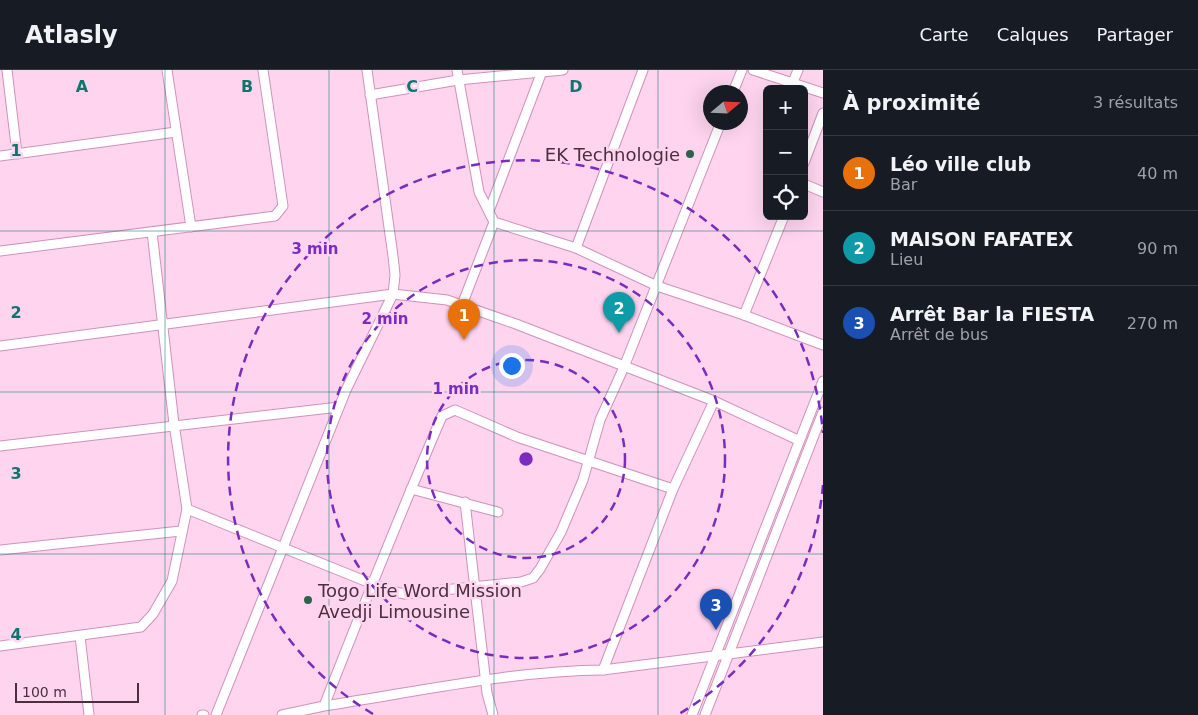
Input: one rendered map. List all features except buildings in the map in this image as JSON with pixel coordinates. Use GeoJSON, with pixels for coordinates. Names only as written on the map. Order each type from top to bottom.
{"type":"FeatureCollection","features":[{"type":"Feature","properties":{"kind":"street"},"geometry":{"type":"LineString","coordinates":[[7,70],[17,154]]}},
{"type":"Feature","properties":{"kind":"street"},"geometry":{"type":"LineString","coordinates":[[167,70],[191,228]]}},
{"type":"Feature","properties":{"kind":"street"},"geometry":{"type":"LineString","coordinates":[[0,251],[275,216],[284,206],[263,70]]}},
{"type":"Feature","properties":{"kind":"street"},"geometry":{"type":"LineString","coordinates":[[216,715],[339,407],[393,294],[394,265],[367,70]]}},
{"type":"Feature","properties":{"kind":"street"},"geometry":{"type":"LineString","coordinates":[[457,70],[479,192],[494,222],[462,305]]}},
{"type":"Feature","properties":{"kind":"street"},"geometry":{"type":"LineString","coordinates":[[370,95],[458,80],[541,74],[563,70]]}},
{"type":"Feature","properties":{"kind":"street"},"geometry":{"type":"LineString","coordinates":[[576,248],[643,70]]}},
{"type":"Feature","properties":{"kind":"street"},"geometry":{"type":"LineString","coordinates":[[736,85],[742,70]]}},
{"type":"Feature","properties":{"kind":"street"},"geometry":{"type":"LineString","coordinates":[[753,70],[823,93]]}},
{"type":"Feature","properties":{"kind":"street"},"geometry":{"type":"LineString","coordinates":[[793,82],[798,70]]}},
{"type":"Feature","properties":{"kind":"street"},"geometry":{"type":"LineString","coordinates":[[489,211],[541,74]]}},
{"type":"Feature","properties":{"kind":"street"},"geometry":{"type":"LineString","coordinates":[[808,153],[823,113]]}},
{"type":"Feature","properties":{"kind":"street"},"geometry":{"type":"LineString","coordinates":[[187,509],[371,584],[405,594],[521,582],[533,578],[540,570],[560,532],[583,480],[587,459],[600,420],[657,286],[718,130]]}},
{"type":"Feature","properties":{"kind":"street"},"geometry":{"type":"LineString","coordinates":[[0,156],[176,132]]}},
{"type":"Feature","properties":{"kind":"street"},"geometry":{"type":"LineString","coordinates":[[808,186],[823,192]]}},
{"type":"Feature","properties":{"kind":"street"},"geometry":{"type":"LineString","coordinates":[[744,315],[782,220]]}},
{"type":"Feature","properties":{"kind":"street"},"geometry":{"type":"LineString","coordinates":[[494,222],[576,248],[657,286],[744,315],[823,346]]}},
{"type":"Feature","properties":{"kind":"street"},"geometry":{"type":"LineString","coordinates":[[0,646],[134,628],[146,623],[172,581],[187,509],[174,424],[152,232]]}},
{"type":"Feature","properties":{"kind":"street"},"geometry":{"type":"LineString","coordinates":[[0,346],[393,294],[447,300],[714,401],[798,440]]}},
{"type":"Feature","properties":{"kind":"street"},"geometry":{"type":"LineString","coordinates":[[692,715],[774,510],[798,440],[823,381]]}},
{"type":"Feature","properties":{"kind":"street"},"geometry":{"type":"LineString","coordinates":[[603,670],[673,489],[714,401]]}},
{"type":"Feature","properties":{"kind":"street"},"geometry":{"type":"LineString","coordinates":[[0,446],[174,424],[339,407]]}},
{"type":"Feature","properties":{"kind":"street"},"geometry":{"type":"LineString","coordinates":[[324,706],[371,584],[442,416],[455,410],[517,437],[673,489]]}},
{"type":"Feature","properties":{"kind":"street"},"geometry":{"type":"LineString","coordinates":[[705,715],[823,412]]}},
{"type":"Feature","properties":{"kind":"street"},"geometry":{"type":"LineString","coordinates":[[411,489],[498,512]]}},
{"type":"Feature","properties":{"kind":"street"},"geometry":{"type":"LineString","coordinates":[[465,502],[485,681],[493,715]]}},
{"type":"Feature","properties":{"kind":"street"},"geometry":{"type":"LineString","coordinates":[[0,550],[181,531]]}},
{"type":"Feature","properties":{"kind":"street"},"geometry":{"type":"LineString","coordinates":[[80,636],[89,715]]}},
{"type":"Feature","properties":{"kind":"street"},"geometry":{"type":"LineString","coordinates":[[282,715],[324,706],[485,681],[573,670],[603,670],[667,663],[716,655],[729,656],[823,642]]}},
{"type":"Feature","properties":{"kind":"place","name":"EK Technologie"},"geometry":{"type":"Point","coordinates":[690,154]}},
{"type":"Feature","properties":{"kind":"place","name":"MAISON FAFATEX"},"geometry":{"type":"Point","coordinates":[619,333]}},
{"type":"Feature","properties":{"kind":"place","name":"Léo ville club"},"geometry":{"type":"Point","coordinates":[464,340]}},
{"type":"Feature","properties":{"kind":"place","name":"Togo Life Word Mission Avedji Limousine"},"geometry":{"type":"Point","coordinates":[308,600]}},
{"type":"Feature","properties":{"kind":"place","name":"Arrêt Bar la FIESTA"},"geometry":{"type":"Point","coordinates":[716,630]}}]}
